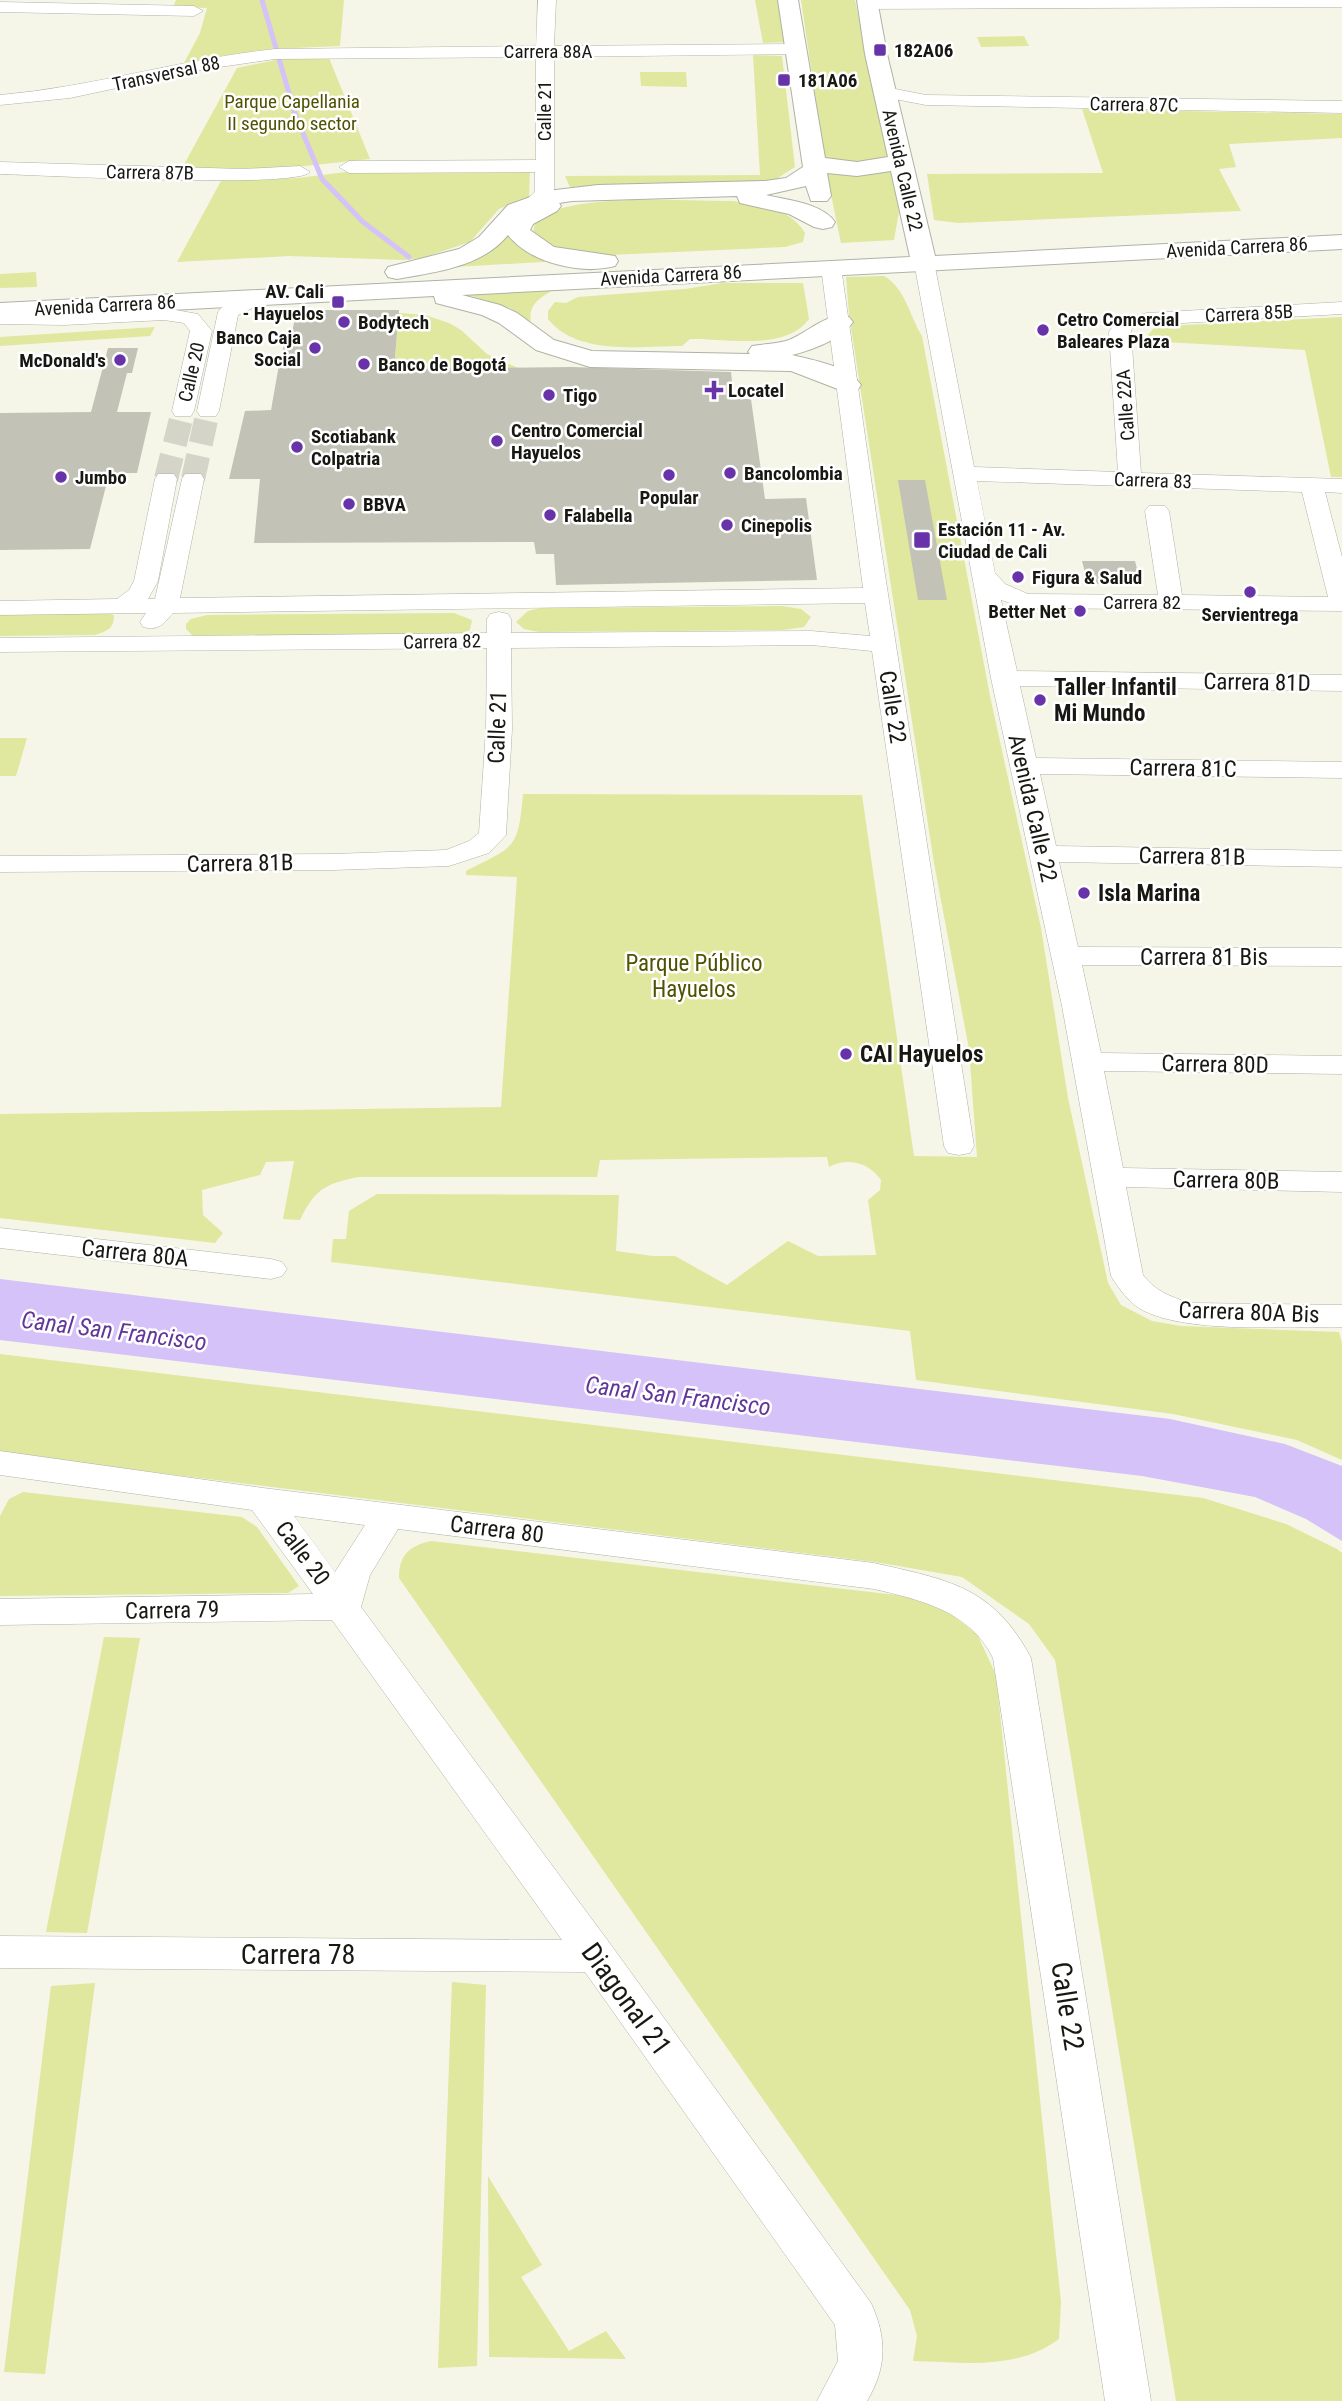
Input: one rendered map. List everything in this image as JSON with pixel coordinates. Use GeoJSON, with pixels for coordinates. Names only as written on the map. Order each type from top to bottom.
{"type":"FeatureCollection","features":[{"type":"Feature","properties":{"kind":"main road"},"geometry":{"type":"LineString","coordinates":[[788,0],[830,259]]}},
{"type":"Feature","properties":{"kind":"main road","name":"Avenida Calle 22"},"geometry":{"type":"LineString","coordinates":[[868,2],[922,255]]}},
{"type":"Feature","properties":{"kind":"main road"},"geometry":{"type":"LineString","coordinates":[[375,284],[478,249],[489,241],[508,216],[533,203],[578,193],[765,188],[792,184],[815,167],[860,169],[885,166],[900,160]]}},
{"type":"Feature","properties":{"kind":"main road"},"geometry":{"type":"LineString","coordinates":[[622,270],[542,251],[522,239],[518,231],[519,225],[527,215],[554,204],[653,198],[755,199],[797,209],[823,222]]}},
{"type":"Feature","properties":{"kind":"main road","name":"Avenida Carrera 86"},"geometry":{"type":"LineString","coordinates":[[830,259],[878,265],[922,255],[1342,228]]}},
{"type":"Feature","properties":{"kind":"main road","name":"Avenida Carrera 86"},"geometry":{"type":"LineString","coordinates":[[0,297],[375,284],[922,255],[1342,242]]}},
{"type":"Feature","properties":{"kind":"main road"},"geometry":{"type":"LineString","coordinates":[[622,270],[559,296],[544,309],[546,329],[560,340],[578,347],[610,353],[769,352],[821,336],[840,322]]}},
{"type":"Feature","properties":{"kind":"main road"},"geometry":{"type":"LineString","coordinates":[[375,284],[491,310],[508,318],[545,345],[590,359],[792,363],[818,370],[848,385]]}},
{"type":"Feature","properties":{"kind":"main road","name":"Avenida Carrera 86"},"geometry":{"type":"LineString","coordinates":[[0,311],[262,296],[375,284]]}},
{"type":"Feature","properties":{"kind":"street","name":"Calle 21"},"geometry":{"type":"LineString","coordinates":[[533,203],[544,194],[547,0]]}},
{"type":"Feature","properties":{"kind":"street"},"geometry":{"type":"LineString","coordinates":[[868,2],[1342,2]]}},
{"type":"Feature","properties":{"kind":"street"},"geometry":{"type":"LineString","coordinates":[[0,7],[194,11]]}},
{"type":"Feature","properties":{"kind":"street","name":"Carrera 88A"},"geometry":{"type":"LineString","coordinates":[[300,53],[796,49]]}},
{"type":"Feature","properties":{"kind":"street","name":"Transversal 88"},"geometry":{"type":"LineString","coordinates":[[0,100],[84,91],[242,57],[300,53]]}},
{"type":"Feature","properties":{"kind":"street","name":"Carrera 87C"},"geometry":{"type":"LineString","coordinates":[[887,101],[1342,107]]}},
{"type":"Feature","properties":{"kind":"street"},"geometry":{"type":"LineString","coordinates":[[349,167],[545,173],[558,188],[578,193]]}},
{"type":"Feature","properties":{"kind":"street","name":"Carrera 87B"},"geometry":{"type":"LineString","coordinates":[[0,169],[243,175],[300,172]]}},
{"type":"Feature","properties":{"kind":"street","name":"Avenida Calle 22"},"geometry":{"type":"LineString","coordinates":[[922,255],[993,629],[1066,956],[1127,1276]]}},
{"type":"Feature","properties":{"kind":"street","name":"Calle 22"},"geometry":{"type":"LineString","coordinates":[[830,259],[876,595],[959,1146]]}},
{"type":"Feature","properties":{"kind":"street","name":"Avenida Calle 22"},"geometry":{"type":"LineString","coordinates":[[878,265],[900,273],[912,284],[919,313],[938,340]]}},
{"type":"Feature","properties":{"kind":"street","name":"Calle 20"},"geometry":{"type":"LineString","coordinates":[[208,411],[228,312],[262,296]]}},
{"type":"Feature","properties":{"kind":"street","name":"Carrera 85B"},"geometry":{"type":"LineString","coordinates":[[1120,332],[1124,324],[1147,319],[1342,308]]}},
{"type":"Feature","properties":{"kind":"street","name":"Calle 20"},"geometry":{"type":"LineString","coordinates":[[0,318],[54,319],[164,314],[191,318],[201,331],[183,411]]}},
{"type":"Feature","properties":{"kind":"street","name":"Calle 22A"},"geometry":{"type":"LineString","coordinates":[[1120,332],[1130,479]]}},
{"type":"Feature","properties":{"kind":"street","name":"Carrera 83"},"geometry":{"type":"LineString","coordinates":[[964,474],[1342,486]]}},
{"type":"Feature","properties":{"kind":"street"},"geometry":{"type":"LineString","coordinates":[[124,606],[139,594],[146,581],[166,479]]}},
{"type":"Feature","properties":{"kind":"street"},"geometry":{"type":"LineString","coordinates":[[100,644],[141,629],[153,621],[166,606],[193,479]]}},
{"type":"Feature","properties":{"kind":"street"},"geometry":{"type":"LineString","coordinates":[[1312,485],[1342,604]]}},
{"type":"Feature","properties":{"kind":"street"},"geometry":{"type":"LineString","coordinates":[[1157,510],[1171,602]]}},
{"type":"Feature","properties":{"kind":"street","name":"Carrera 82"},"geometry":{"type":"LineString","coordinates":[[982,574],[996,589],[1025,601],[1342,604]]}},
{"type":"Feature","properties":{"kind":"street","name":"Carrera 82"},"geometry":{"type":"LineString","coordinates":[[0,608],[876,595]]}},
{"type":"Feature","properties":{"kind":"street"},"geometry":{"type":"LineString","coordinates":[[802,598],[816,605],[827,616],[825,627],[811,638]]}},
{"type":"Feature","properties":{"kind":"street","name":"Calle 21"},"geometry":{"type":"LineString","coordinates":[[479,847],[492,835],[499,729],[499,601]]}},
{"type":"Feature","properties":{"kind":"street"},"geometry":{"type":"LineString","coordinates":[[993,629],[1004,610],[1025,601]]}},
{"type":"Feature","properties":{"kind":"street","name":"Carrera 82"},"geometry":{"type":"LineString","coordinates":[[0,645],[811,638],[884,645]]}},
{"type":"Feature","properties":{"kind":"street","name":"Carrera 81D"},"geometry":{"type":"LineString","coordinates":[[1004,678],[1342,683]]}},
{"type":"Feature","properties":{"kind":"street","name":"Carrera 81C"},"geometry":{"type":"LineString","coordinates":[[1023,766],[1342,769]]}},
{"type":"Feature","properties":{"kind":"street","name":"Carrera 81B"},"geometry":{"type":"LineString","coordinates":[[0,864],[436,858],[457,856],[479,847]]}},
{"type":"Feature","properties":{"kind":"street","name":"Carrera 81B"},"geometry":{"type":"LineString","coordinates":[[1043,854],[1342,859]]}},
{"type":"Feature","properties":{"kind":"street","name":"Carrera 81 Bis"},"geometry":{"type":"LineString","coordinates":[[1066,956],[1342,957]]}},
{"type":"Feature","properties":{"kind":"street","name":"Carrera 80D"},"geometry":{"type":"LineString","coordinates":[[1087,1062],[1342,1065]]}},
{"type":"Feature","properties":{"kind":"street","name":"Carrera 80B"},"geometry":{"type":"LineString","coordinates":[[1110,1177],[1342,1182]]}},
{"type":"Feature","properties":{"kind":"street","name":"Carrera 80A"},"geometry":{"type":"LineString","coordinates":[[0,1238],[271,1269]]}},
{"type":"Feature","properties":{"kind":"street","name":"Carrera 80A Bis"},"geometry":{"type":"LineString","coordinates":[[1127,1276],[1138,1292],[1154,1303],[1188,1314],[1342,1316]]}},
{"type":"Feature","properties":{"kind":"street","name":"Carrera 80"},"geometry":{"type":"LineString","coordinates":[[0,1463],[263,1500],[874,1576],[942,1592],[986,1620]]}},
{"type":"Feature","properties":{"kind":"street","name":"Calle 20"},"geometry":{"type":"LineString","coordinates":[[263,1500],[343,1607]]}},
{"type":"Feature","properties":{"kind":"street"},"geometry":{"type":"LineString","coordinates":[[343,1607],[352,1574],[389,1516]]}},
{"type":"Feature","properties":{"kind":"street","name":"Carrera 79"},"geometry":{"type":"LineString","coordinates":[[0,1612],[343,1607]]}},
{"type":"Feature","properties":{"kind":"street","name":"Diagonal 21"},"geometry":{"type":"LineString","coordinates":[[343,1607],[855,2317],[864,2347],[861,2367],[850,2390],[840,2401]]}},
{"type":"Feature","properties":{"kind":"street","name":"Calle 22"},"geometry":{"type":"LineString","coordinates":[[986,1620],[1005,1640],[1012,1658],[1128,2401]]}},
{"type":"Feature","properties":{"kind":"street","name":"Carrera 78"},"geometry":{"type":"LineString","coordinates":[[0,1952],[597,1956]]}},
{"type":"Feature","properties":{"kind":"green space","name":"Parque Capellania II segundo sector"},"geometry":{"type":"Polygon","coordinates":[[[176,0],[344,0],[340,46],[271,49],[184,63],[200,33],[207,8],[173,7],[176,0]]]}},
{"type":"Feature","properties":{"kind":"green space"},"geometry":{"type":"Polygon","coordinates":[[[755,0],[780,0],[787,42],[763,43],[755,0]]]}},
{"type":"Feature","properties":{"kind":"green space"},"geometry":{"type":"Polygon","coordinates":[[[801,0],[855,0],[889,160],[825,163],[801,0]]]}},
{"type":"Feature","properties":{"kind":"green space"},"geometry":{"type":"Polygon","coordinates":[[[1024,36],[1029,46],[981,47],[977,37],[1024,36]]]}},
{"type":"Feature","properties":{"kind":"green space"},"geometry":{"type":"Polygon","coordinates":[[[753,55],[782,56],[795,167],[773,181],[570,187],[565,176],[760,175],[753,55]]]}},
{"type":"Feature","properties":{"kind":"green space","name":"Parque Capellania II segundo sector"},"geometry":{"type":"Polygon","coordinates":[[[285,58],[329,58],[370,159],[277,169],[182,168],[237,68],[285,58]]]}},
{"type":"Feature","properties":{"kind":"green space"},"geometry":{"type":"Polygon","coordinates":[[[640,72],[686,72],[687,87],[641,86],[640,72]]]}},
{"type":"Feature","properties":{"kind":"green space"},"geometry":{"type":"Polygon","coordinates":[[[1082,109],[1342,114],[1342,138],[1229,144],[1236,167],[1219,169],[1241,211],[958,223],[934,220],[927,174],[1103,173],[1082,109]]]}},
{"type":"Feature","properties":{"kind":"green space"},"geometry":{"type":"Polygon","coordinates":[[[530,170],[529,197],[499,209],[470,242],[422,258],[404,260],[289,256],[177,262],[221,181],[298,178],[354,171],[530,170]]]}},
{"type":"Feature","properties":{"kind":"green space"},"geometry":{"type":"Polygon","coordinates":[[[826,170],[893,170],[899,212],[894,240],[841,243],[826,170]]]}},
{"type":"Feature","properties":{"kind":"green space"},"geometry":{"type":"Polygon","coordinates":[[[633,200],[732,201],[763,206],[791,218],[805,233],[803,242],[785,247],[588,256],[549,249],[534,236],[535,225],[541,217],[557,209],[579,204],[633,200]]]}},
{"type":"Feature","properties":{"kind":"green space"},"geometry":{"type":"Polygon","coordinates":[[[509,234],[524,250],[560,261],[454,267],[499,245],[509,234]]]}},
{"type":"Feature","properties":{"kind":"green space"},"geometry":{"type":"Polygon","coordinates":[[[36,272],[37,287],[0,288],[0,274],[36,272]]]}},
{"type":"Feature","properties":{"kind":"green space","name":"Parque Público Hayuelos"},"geometry":{"type":"Polygon","coordinates":[[[884,276],[902,295],[922,336],[990,696],[1041,928],[1068,1098],[1108,1283],[1121,1305],[1152,1321],[1181,1326],[1339,1332],[1342,1343],[1342,1460],[1297,1440],[1173,1414],[916,1380],[910,1331],[331,1262],[333,1239],[346,1239],[349,1211],[377,1194],[619,1195],[616,1251],[675,1256],[727,1285],[788,1241],[818,1256],[876,1255],[868,1200],[880,1190],[881,1180],[870,1169],[857,1163],[843,1162],[829,1167],[827,1157],[600,1160],[597,1177],[358,1177],[337,1182],[322,1190],[311,1201],[300,1220],[283,1219],[294,1161],[266,1162],[260,1175],[202,1190],[203,1215],[223,1233],[215,1243],[0,1218],[0,1114],[501,1107],[517,877],[466,875],[466,871],[511,844],[519,826],[523,794],[862,795],[914,1156],[977,1157],[969,1049],[934,863],[849,315],[846,277],[884,276]]]}},
{"type":"Feature","properties":{"kind":"green space"},"geometry":{"type":"Polygon","coordinates":[[[723,283],[803,283],[809,319],[785,336],[770,340],[690,339],[682,346],[629,347],[592,344],[575,339],[560,331],[548,319],[548,311],[555,302],[566,303],[578,297],[685,289],[723,283]]]}},
{"type":"Feature","properties":{"kind":"green space"},"geometry":{"type":"Polygon","coordinates":[[[553,290],[535,303],[530,317],[531,324],[510,308],[459,292],[553,290]]]}},
{"type":"Feature","properties":{"kind":"green space"},"geometry":{"type":"Polygon","coordinates":[[[399,313],[425,315],[449,323],[461,330],[487,354],[518,368],[394,369],[399,313]]]}},
{"type":"Feature","properties":{"kind":"green space"},"geometry":{"type":"Polygon","coordinates":[[[1342,317],[1342,477],[1331,477],[1305,350],[1147,341],[1147,336],[1154,328],[1165,326],[1342,317]]]}},
{"type":"Feature","properties":{"kind":"green space"},"geometry":{"type":"Polygon","coordinates":[[[155,327],[150,336],[0,346],[0,337],[155,327]]]}},
{"type":"Feature","properties":{"kind":"green space"},"geometry":{"type":"Polygon","coordinates":[[[782,606],[801,609],[811,617],[804,627],[783,630],[539,632],[524,629],[516,622],[528,611],[541,608],[782,606]]]}},
{"type":"Feature","properties":{"kind":"green space"},"geometry":{"type":"Polygon","coordinates":[[[101,611],[114,615],[114,620],[109,629],[95,635],[0,636],[0,613],[101,611]]]}},
{"type":"Feature","properties":{"kind":"green space"},"geometry":{"type":"Polygon","coordinates":[[[454,613],[472,620],[470,630],[459,635],[194,637],[186,629],[186,624],[191,619],[207,615],[454,613]]]}},
{"type":"Feature","properties":{"kind":"green space"},"geometry":{"type":"Polygon","coordinates":[[[0,738],[27,738],[16,776],[0,776],[0,738]]]}},
{"type":"Feature","properties":{"kind":"green space"},"geometry":{"type":"Polygon","coordinates":[[[0,1354],[1203,1498],[1286,1524],[1337,1549],[1342,1553],[1342,2401],[1176,2401],[1055,1660],[1029,1624],[962,1577],[875,1562],[0,1453],[0,1354]]]}},
{"type":"Feature","properties":{"kind":"green space"},"geometry":{"type":"Polygon","coordinates":[[[23,1492],[242,1517],[257,1527],[299,1586],[288,1593],[0,1596],[0,1516],[9,1499],[23,1492]]]}},
{"type":"Feature","properties":{"kind":"green space"},"geometry":{"type":"Polygon","coordinates":[[[431,1541],[905,1596],[947,1611],[977,1634],[996,1675],[1061,2302],[1059,2339],[1025,2356],[1007,2360],[970,2363],[913,2361],[917,2336],[910,2310],[399,1578],[401,1563],[407,1553],[431,1541]]]}},
{"type":"Feature","properties":{"kind":"green space"},"geometry":{"type":"Polygon","coordinates":[[[104,1637],[140,1638],[87,1933],[46,1932],[104,1637]]]}},
{"type":"Feature","properties":{"kind":"green space"},"geometry":{"type":"Polygon","coordinates":[[[452,1982],[486,1985],[477,2366],[438,2368],[452,1982]]]}},
{"type":"Feature","properties":{"kind":"green space"},"geometry":{"type":"Polygon","coordinates":[[[95,1983],[45,2374],[4,2372],[51,1986],[95,1983]]]}},
{"type":"Feature","properties":{"kind":"green space"},"geometry":{"type":"Polygon","coordinates":[[[488,2176],[542,2265],[521,2277],[569,2351],[606,2331],[626,2359],[489,2357],[488,2176]]]}},
{"type":"Feature","properties":{"kind":"water","name":"Canal San Francisco"},"geometry":{"type":"Polygon","coordinates":[[[0,1279],[1170,1419],[1285,1444],[1342,1466],[1342,1541],[1306,1519],[1255,1497],[1142,1476],[0,1340],[0,1279]]]}},
{"type":"Feature","properties":{"kind":"building","name":"Centro Comercial Hayuelos"},"geometry":{"type":"Polygon","coordinates":[[[297,310],[399,310],[394,369],[572,367],[731,372],[734,399],[751,399],[765,499],[806,498],[817,580],[556,585],[554,554],[536,554],[534,542],[254,543],[260,479],[229,479],[245,411],[271,410],[280,359],[284,345],[289,345],[297,310]]]}},
{"type":"Feature","properties":{"kind":"building","name":"Jumbo"},"geometry":{"type":"Polygon","coordinates":[[[108,348],[138,348],[132,373],[127,373],[117,412],[151,412],[137,473],[124,473],[122,481],[107,482],[90,549],[0,550],[0,413],[91,412],[108,348]]]}},
{"type":"Feature","properties":{"kind":"building","name":"Estación 11 - Av. Ciudad de Cali"},"geometry":{"type":"Polygon","coordinates":[[[898,480],[925,480],[947,600],[918,600],[898,480]]]}},
{"type":"Feature","properties":{"kind":"building"},"geometry":{"type":"Polygon","coordinates":[[[1082,561],[1135,561],[1141,584],[1088,584],[1082,561]]]}},
{"type":"Feature","properties":{"kind":"waterway"},"geometry":{"type":"LineString","coordinates":[[262,0],[295,114],[322,179],[363,222],[409,257]]}},
{"type":"Feature","properties":{"kind":"tunnel"},"geometry":{"type":"LineString","coordinates":[[166,479],[183,411]]}},
{"type":"Feature","properties":{"kind":"tunnel"},"geometry":{"type":"LineString","coordinates":[[193,479],[208,411]]}},
{"type":"Feature","properties":{"kind":"place","name":"182A06"},"geometry":{"type":"Point","coordinates":[880,50]}},
{"type":"Feature","properties":{"kind":"place","name":"181A06"},"geometry":{"type":"Point","coordinates":[784,80]}},
{"type":"Feature","properties":{"kind":"place","name":"AV. Cali - Hayuelos"},"geometry":{"type":"Point","coordinates":[338,302]}},
{"type":"Feature","properties":{"kind":"place","name":"Bodytech"},"geometry":{"type":"Point","coordinates":[344,322]}},
{"type":"Feature","properties":{"kind":"place","name":"Cetro Comercial Baleares Plaza"},"geometry":{"type":"Point","coordinates":[1043,330]}},
{"type":"Feature","properties":{"kind":"place","name":"Banco Caja Social"},"geometry":{"type":"Point","coordinates":[315,348]}},
{"type":"Feature","properties":{"kind":"place","name":"McDonald's"},"geometry":{"type":"Point","coordinates":[120,360]}},
{"type":"Feature","properties":{"kind":"place","name":"Banco de Bogotá"},"geometry":{"type":"Point","coordinates":[364,364]}},
{"type":"Feature","properties":{"kind":"place","name":"Locatel"},"geometry":{"type":"Point","coordinates":[714,390]}},
{"type":"Feature","properties":{"kind":"place","name":"Tigo"},"geometry":{"type":"Point","coordinates":[549,395]}},
{"type":"Feature","properties":{"kind":"place","name":"Centro Comercial Hayuelos"},"geometry":{"type":"Point","coordinates":[497,441]}},
{"type":"Feature","properties":{"kind":"place","name":"Scotiabank Colpatria"},"geometry":{"type":"Point","coordinates":[297,447]}},
{"type":"Feature","properties":{"kind":"place","name":"Bancolombia"},"geometry":{"type":"Point","coordinates":[730,473]}},
{"type":"Feature","properties":{"kind":"place","name":"Popular"},"geometry":{"type":"Point","coordinates":[669,475]}},
{"type":"Feature","properties":{"kind":"place","name":"Jumbo"},"geometry":{"type":"Point","coordinates":[61,477]}},
{"type":"Feature","properties":{"kind":"place","name":"BBVA"},"geometry":{"type":"Point","coordinates":[349,504]}},
{"type":"Feature","properties":{"kind":"place","name":"Falabella"},"geometry":{"type":"Point","coordinates":[550,515]}},
{"type":"Feature","properties":{"kind":"place","name":"Cinepolis"},"geometry":{"type":"Point","coordinates":[727,525]}},
{"type":"Feature","properties":{"kind":"place","name":"Estación 11 - Av. Ciudad de Cali"},"geometry":{"type":"Point","coordinates":[922,540]}},
{"type":"Feature","properties":{"kind":"place","name":"Figura & Salud"},"geometry":{"type":"Point","coordinates":[1018,577]}},
{"type":"Feature","properties":{"kind":"place","name":"Servientrega"},"geometry":{"type":"Point","coordinates":[1250,592]}},
{"type":"Feature","properties":{"kind":"place","name":"Better Net"},"geometry":{"type":"Point","coordinates":[1080,611]}},
{"type":"Feature","properties":{"kind":"place","name":"Taller Infantil Mi Mundo"},"geometry":{"type":"Point","coordinates":[1040,700]}},
{"type":"Feature","properties":{"kind":"place","name":"Isla Marina"},"geometry":{"type":"Point","coordinates":[1084,893]}},
{"type":"Feature","properties":{"kind":"place","name":"CAI Hayuelos"},"geometry":{"type":"Point","coordinates":[846,1054]}}]}
